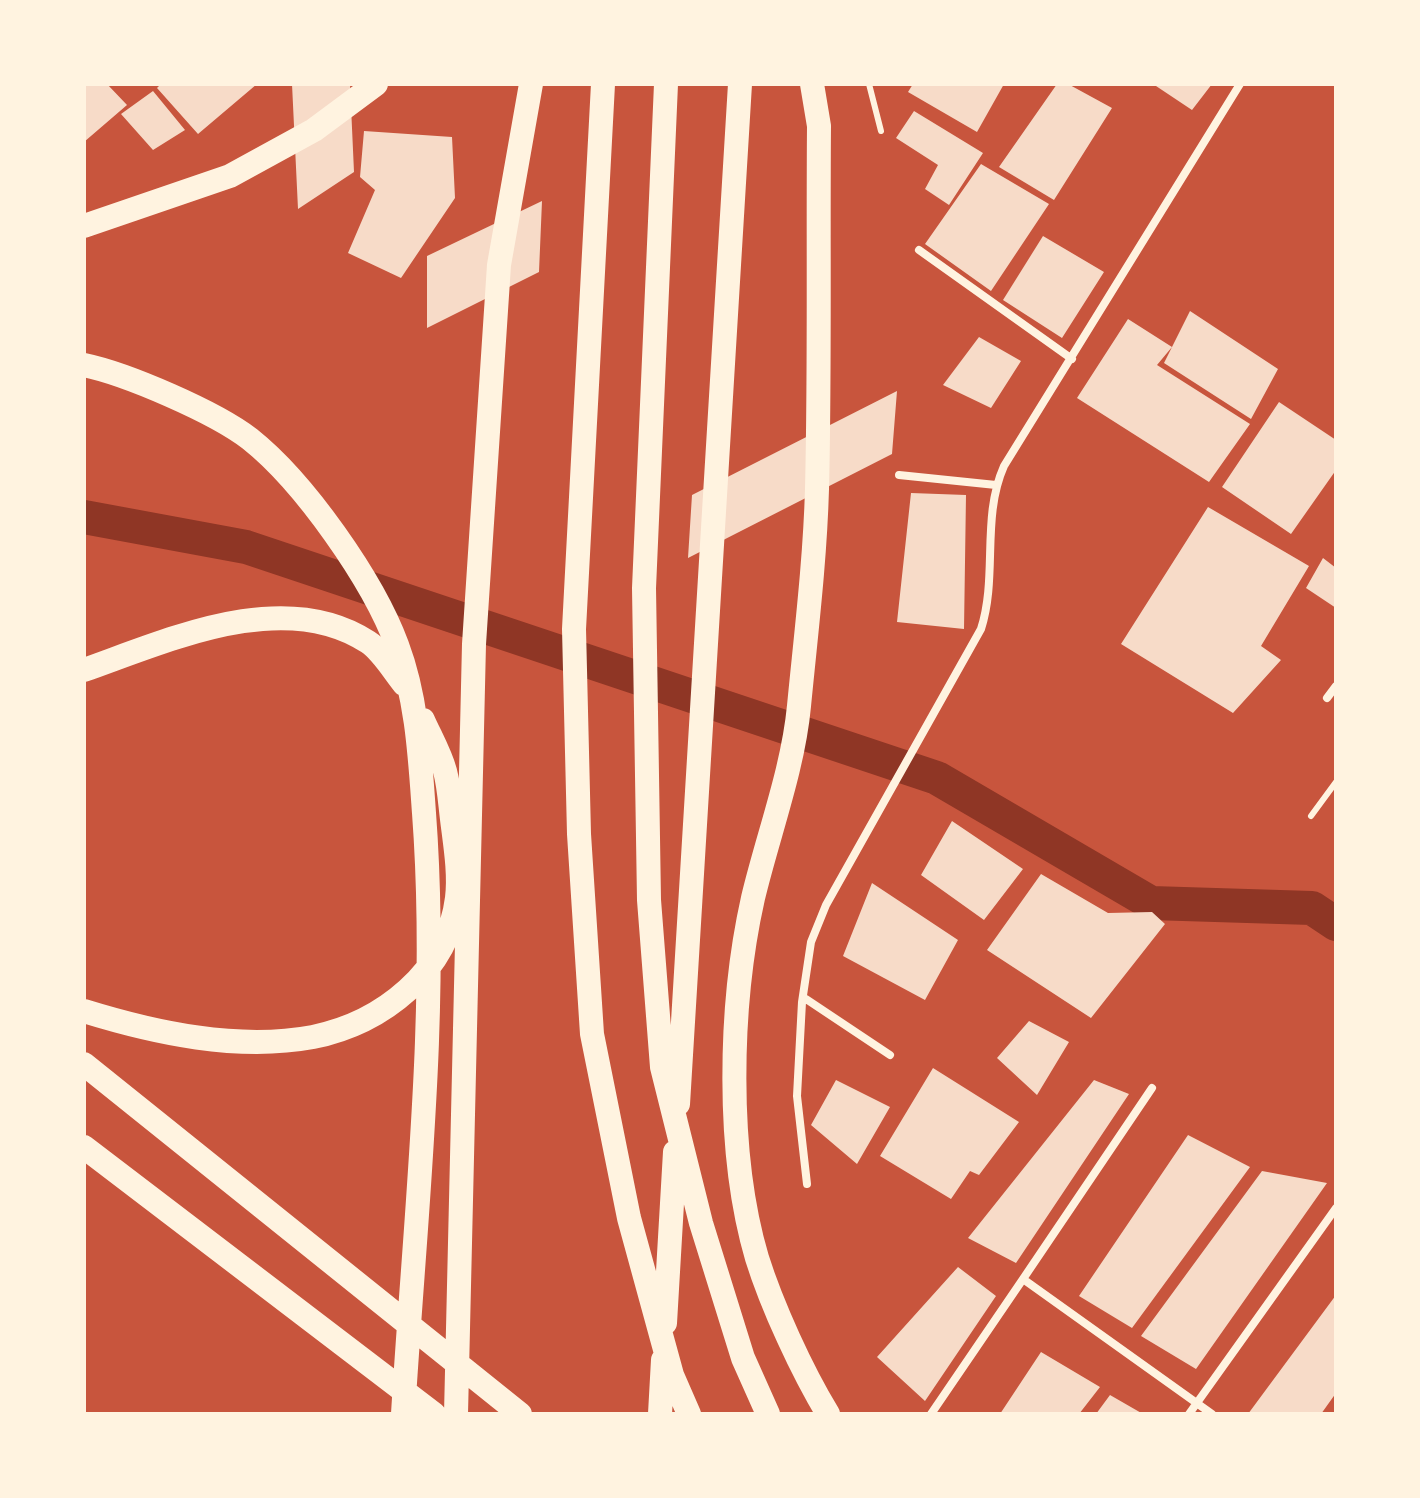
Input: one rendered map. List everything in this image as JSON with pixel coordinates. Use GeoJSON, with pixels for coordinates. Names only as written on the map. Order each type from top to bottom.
{"type":"FeatureCollection","features":[{"type":"Feature","properties":{"kind":"highway"},"geometry":{"type":"LineString","coordinates":[[84,226],[230,176],[314,130],[376,84]]}},
{"type":"Feature","properties":{"kind":"highway"},"geometry":{"type":"LineString","coordinates":[[456,1414],[474,644],[499,265],[531,84]]}},
{"type":"Feature","properties":{"kind":"highway"},"geometry":{"type":"LineString","coordinates":[[603,84],[574,629],[579,834],[592,1034],[629,1218],[672,1375],[689,1414]]}},
{"type":"Feature","properties":{"kind":"highway"},"geometry":{"type":"LineString","coordinates":[[666,84],[644,588],[649,900],[662,1067],[701,1223],[743,1358],[768,1414]]}},
{"type":"Feature","properties":{"kind":"highway"},"geometry":{"type":"LineString","coordinates":[[660,1414],[740,84]]}},
{"type":"Feature","properties":{"kind":"highway"},"geometry":{"type":"LineString","coordinates":[[812,84],[819,126],[817,491],[805,646],[798,721],[752,902],[736,1023],[734,1073],[738,1139],[757,1258],[810,1385],[828,1414]]}},
{"type":"Feature","properties":{"kind":"highway"},"geometry":{"type":"LineString","coordinates":[[84,365],[111,371],[181,402],[249,438],[309,497],[357,569],[397,645],[418,730],[430,897],[403,1414]]}},
{"type":"Feature","properties":{"kind":"highway"},"geometry":{"type":"LineString","coordinates":[[84,670],[196,633],[264,618],[317,621],[370,643],[412,694],[445,770],[454,835],[457,899],[439,953],[408,994],[365,1019],[313,1037],[240,1042],[168,1033],[84,1011]]}},
{"type":"Feature","properties":{"kind":"highway"},"geometry":{"type":"LineString","coordinates":[[84,1064],[520,1414]]}},
{"type":"Feature","properties":{"kind":"highway"},"geometry":{"type":"LineString","coordinates":[[84,1147],[434,1414]]}},
{"type":"Feature","properties":{"kind":"street"},"geometry":{"type":"LineString","coordinates":[[807,1184],[797,1096],[802,1002],[811,942],[826,905],[939,709],[985,617],[991,504],[996,485],[1240,84]]}},
{"type":"Feature","properties":{"kind":"street"},"geometry":{"type":"LineString","coordinates":[[919,250],[1072,359]]}},
{"type":"Feature","properties":{"kind":"street"},"geometry":{"type":"LineString","coordinates":[[899,475],[996,485]]}},
{"type":"Feature","properties":{"kind":"street"},"geometry":{"type":"LineString","coordinates":[[1327,698],[1336,686]]}},
{"type":"Feature","properties":{"kind":"street"},"geometry":{"type":"LineString","coordinates":[[802,1002],[806,999],[890,1055]]}},
{"type":"Feature","properties":{"kind":"street"},"geometry":{"type":"LineString","coordinates":[[931,1414],[1152,1088]]}},
{"type":"Feature","properties":{"kind":"street"},"geometry":{"type":"LineString","coordinates":[[1189,1414],[1336,1208]]}},
{"type":"Feature","properties":{"kind":"street"},"geometry":{"type":"LineString","coordinates":[[1023,1279],[1212,1414]]}},
{"type":"Feature","properties":{"kind":"lane"},"geometry":{"type":"LineString","coordinates":[[869,84],[881,131]]}},
{"type":"Feature","properties":{"kind":"lane"},"geometry":{"type":"LineString","coordinates":[[1311,816],[1336,782]]}},
{"type":"Feature","properties":{"kind":"building"},"geometry":{"type":"Polygon","coordinates":[[[84,84],[107,84],[127,105],[84,142],[84,84]]]}},
{"type":"Feature","properties":{"kind":"building"},"geometry":{"type":"Polygon","coordinates":[[[161,84],[257,84],[198,134],[157,88],[161,84]]]}},
{"type":"Feature","properties":{"kind":"building"},"geometry":{"type":"Polygon","coordinates":[[[292,84],[350,84],[354,172],[298,209],[292,84]]]}},
{"type":"Feature","properties":{"kind":"building"},"geometry":{"type":"Polygon","coordinates":[[[913,84],[1004,84],[977,132],[908,92],[913,84]]]}},
{"type":"Feature","properties":{"kind":"building"},"geometry":{"type":"Polygon","coordinates":[[[1057,84],[1068,84],[1112,108],[1054,200],[999,167],[1057,84]]]}},
{"type":"Feature","properties":{"kind":"building"},"geometry":{"type":"Polygon","coordinates":[[[1153,84],[1212,84],[1192,110],[1153,84]]]}},
{"type":"Feature","properties":{"kind":"building"},"geometry":{"type":"Polygon","coordinates":[[[153,91],[185,130],[153,150],[121,114],[153,91]]]}},
{"type":"Feature","properties":{"kind":"building"},"geometry":{"type":"Polygon","coordinates":[[[914,111],[983,153],[949,205],[925,189],[938,165],[896,138],[914,111]]]}},
{"type":"Feature","properties":{"kind":"building"},"geometry":{"type":"Polygon","coordinates":[[[364,131],[452,137],[455,198],[401,278],[348,253],[375,190],[360,177],[364,131]]]}},
{"type":"Feature","properties":{"kind":"building"},"geometry":{"type":"Polygon","coordinates":[[[981,164],[1049,204],[991,291],[925,244],[981,164]]]}},
{"type":"Feature","properties":{"kind":"building"},"geometry":{"type":"Polygon","coordinates":[[[542,201],[539,272],[427,328],[427,256],[542,201]]]}},
{"type":"Feature","properties":{"kind":"building"},"geometry":{"type":"Polygon","coordinates":[[[1043,236],[1104,272],[1062,338],[1003,300],[1043,236]]]}},
{"type":"Feature","properties":{"kind":"building"},"geometry":{"type":"Polygon","coordinates":[[[1190,311],[1278,369],[1251,419],[1164,363],[1190,311]]]}},
{"type":"Feature","properties":{"kind":"building"},"geometry":{"type":"Polygon","coordinates":[[[1128,319],[1172,347],[1157,365],[1250,424],[1209,482],[1077,398],[1128,319]]]}},
{"type":"Feature","properties":{"kind":"building"},"geometry":{"type":"Polygon","coordinates":[[[979,337],[1021,361],[991,408],[943,385],[979,337]]]}},
{"type":"Feature","properties":{"kind":"building"},"geometry":{"type":"Polygon","coordinates":[[[897,391],[892,454],[688,558],[692,495],[897,391]]]}},
{"type":"Feature","properties":{"kind":"building"},"geometry":{"type":"Polygon","coordinates":[[[1279,402],[1336,440],[1336,470],[1291,534],[1222,487],[1279,402]]]}},
{"type":"Feature","properties":{"kind":"building"},"geometry":{"type":"Polygon","coordinates":[[[911,493],[966,495],[964,629],[897,622],[911,493]]]}},
{"type":"Feature","properties":{"kind":"building"},"geometry":{"type":"Polygon","coordinates":[[[1208,507],[1309,566],[1261,646],[1281,660],[1233,713],[1121,644],[1208,507]]]}},
{"type":"Feature","properties":{"kind":"building"},"geometry":{"type":"Polygon","coordinates":[[[1323,558],[1336,568],[1336,608],[1306,588],[1323,558]]]}},
{"type":"Feature","properties":{"kind":"building"},"geometry":{"type":"Polygon","coordinates":[[[952,821],[1023,869],[984,920],[921,875],[952,821]]]}},
{"type":"Feature","properties":{"kind":"building"},"geometry":{"type":"Polygon","coordinates":[[[1041,874],[1108,913],[1152,912],[1165,924],[1091,1018],[987,950],[1041,874]]]}},
{"type":"Feature","properties":{"kind":"building"},"geometry":{"type":"Polygon","coordinates":[[[872,883],[958,940],[925,1000],[843,956],[872,883]]]}},
{"type":"Feature","properties":{"kind":"building"},"geometry":{"type":"Polygon","coordinates":[[[1029,1021],[1069,1042],[1037,1095],[997,1058],[1029,1021]]]}},
{"type":"Feature","properties":{"kind":"building"},"geometry":{"type":"Polygon","coordinates":[[[933,1068],[1019,1122],[979,1175],[970,1171],[951,1199],[880,1156],[933,1068]]]}},
{"type":"Feature","properties":{"kind":"building"},"geometry":{"type":"Polygon","coordinates":[[[836,1080],[890,1107],[857,1164],[811,1125],[836,1080]]]}},
{"type":"Feature","properties":{"kind":"building"},"geometry":{"type":"Polygon","coordinates":[[[1094,1080],[1129,1094],[1016,1263],[968,1238],[1094,1080]]]}},
{"type":"Feature","properties":{"kind":"building"},"geometry":{"type":"Polygon","coordinates":[[[1188,1135],[1250,1167],[1132,1328],[1079,1296],[1188,1135]]]}},
{"type":"Feature","properties":{"kind":"building"},"geometry":{"type":"Polygon","coordinates":[[[1262,1171],[1327,1183],[1196,1369],[1141,1336],[1262,1171]]]}},
{"type":"Feature","properties":{"kind":"building"},"geometry":{"type":"Polygon","coordinates":[[[958,1267],[996,1296],[925,1401],[877,1357],[958,1267]]]}},
{"type":"Feature","properties":{"kind":"building"},"geometry":{"type":"Polygon","coordinates":[[[1336,1295],[1336,1393],[1321,1414],[1248,1414],[1336,1295]]]}},
{"type":"Feature","properties":{"kind":"building"},"geometry":{"type":"Polygon","coordinates":[[[1041,1352],[1100,1387],[1079,1414],[1000,1414],[1041,1352]]]}},
{"type":"Feature","properties":{"kind":"building"},"geometry":{"type":"Polygon","coordinates":[[[1110,1395],[1143,1414],[1096,1414],[1110,1395]]]}},
{"type":"Feature","properties":{"kind":"waterway"},"geometry":{"type":"LineString","coordinates":[[84,517],[246,547],[937,778],[1151,903],[1312,908],[1336,924]]}}]}
